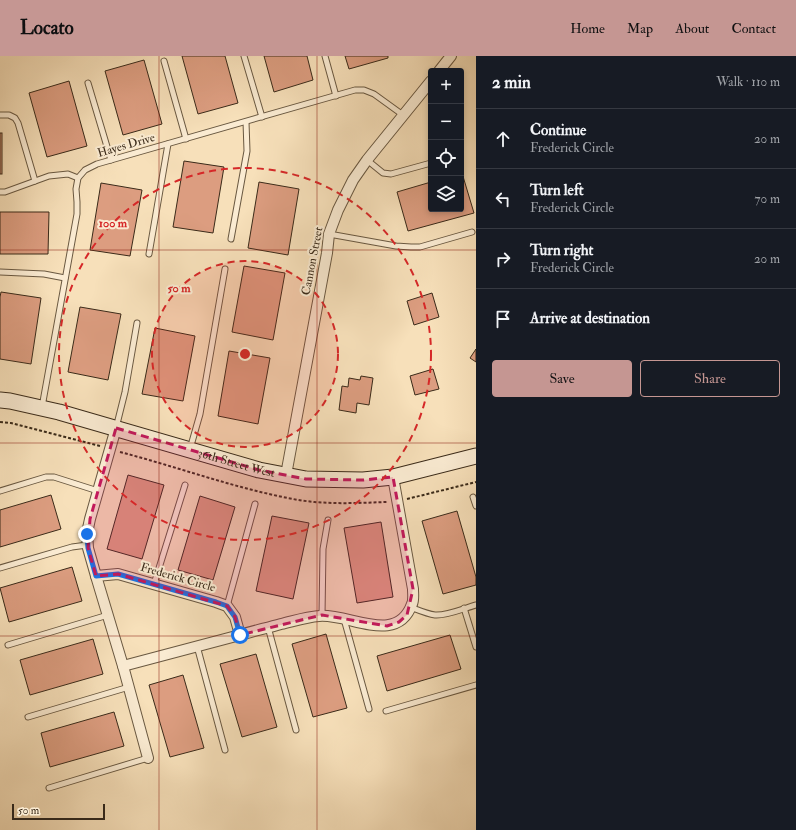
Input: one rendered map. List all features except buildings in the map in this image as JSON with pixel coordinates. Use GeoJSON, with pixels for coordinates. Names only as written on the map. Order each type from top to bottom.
{"type":"FeatureCollection","features":[{"type":"Feature","properties":{"kind":"street"},"geometry":{"type":"LineString","coordinates":[[442,68],[452,56]]}},
{"type":"Feature","properties":{"kind":"street","name":"Cannon Street"},"geometry":{"type":"LineString","coordinates":[[286,475],[329,234],[338,210],[353,180],[402,115],[428,85]]}},
{"type":"Feature","properties":{"kind":"street","name":"36th Street West"},"geometry":{"type":"LineString","coordinates":[[0,400],[59,412],[259,470],[306,479],[363,480],[393,477],[476,456]]}},
{"type":"Feature","properties":{"kind":"street"},"geometry":{"type":"LineString","coordinates":[[116,428],[90,519],[87,534],[88,548],[123,666],[148,758]]}},
{"type":"Feature","properties":{"kind":"street"},"geometry":{"type":"LineString","coordinates":[[123,666],[307,617],[322,616],[344,619],[372,626],[386,626],[399,622],[407,615],[412,603],[414,589],[393,477]]}},
{"type":"Feature","properties":{"kind":"street","name":"Frederick Circle"},"geometry":{"type":"LineString","coordinates":[[96,576],[118,574],[227,606],[235,617],[240,635]]}},
{"type":"Feature","properties":{"kind":"lane"},"geometry":{"type":"LineString","coordinates":[[244,56],[262,117]]}},
{"type":"Feature","properties":{"kind":"lane"},"geometry":{"type":"LineString","coordinates":[[325,56],[336,96]]}},
{"type":"Feature","properties":{"kind":"lane"},"geometry":{"type":"LineString","coordinates":[[164,61],[186,138]]}},
{"type":"Feature","properties":{"kind":"lane"},"geometry":{"type":"LineString","coordinates":[[88,83],[111,160]]}},
{"type":"Feature","properties":{"kind":"lane","name":"Hayes Drive"},"geometry":{"type":"LineString","coordinates":[[78,178],[85,170],[97,164],[355,90],[364,90],[374,94],[402,115]]}},
{"type":"Feature","properties":{"kind":"lane"},"geometry":{"type":"LineString","coordinates":[[0,115],[9,115],[15,118],[18,123],[35,181]]}},
{"type":"Feature","properties":{"kind":"lane"},"geometry":{"type":"LineString","coordinates":[[231,239],[247,151],[246,122]]}},
{"type":"Feature","properties":{"kind":"lane"},"geometry":{"type":"LineString","coordinates":[[149,254],[168,144]]}},
{"type":"Feature","properties":{"kind":"lane"},"geometry":{"type":"LineString","coordinates":[[367,160],[384,173],[391,174],[428,164]]}},
{"type":"Feature","properties":{"kind":"lane"},"geometry":{"type":"LineString","coordinates":[[0,192],[5,192],[49,176],[68,174],[78,178],[76,189],[77,214],[42,408]]}},
{"type":"Feature","properties":{"kind":"lane"},"geometry":{"type":"LineString","coordinates":[[329,234],[396,246],[420,247],[472,232]]}},
{"type":"Feature","properties":{"kind":"lane"},"geometry":{"type":"LineString","coordinates":[[189,449],[200,414],[225,270]]}},
{"type":"Feature","properties":{"kind":"lane"},"geometry":{"type":"LineString","coordinates":[[0,272],[44,274],[66,278]]}},
{"type":"Feature","properties":{"kind":"lane"},"geometry":{"type":"LineString","coordinates":[[116,428],[125,392],[137,323]]}},
{"type":"Feature","properties":{"kind":"lane"},"geometry":{"type":"LineString","coordinates":[[0,491],[46,477],[54,477],[98,491]]}},
{"type":"Feature","properties":{"kind":"lane"},"geometry":{"type":"LineString","coordinates":[[154,584],[185,484]]}},
{"type":"Feature","properties":{"kind":"lane"},"geometry":{"type":"LineString","coordinates":[[473,497],[476,506]]}},
{"type":"Feature","properties":{"kind":"lane"},"geometry":{"type":"LineString","coordinates":[[227,606],[255,504]]}},
{"type":"Feature","properties":{"kind":"lane"},"geometry":{"type":"LineString","coordinates":[[322,616],[323,549],[328,520]]}},
{"type":"Feature","properties":{"kind":"lane"},"geometry":{"type":"LineString","coordinates":[[0,568],[72,547],[88,545]]}},
{"type":"Feature","properties":{"kind":"lane"},"geometry":{"type":"LineString","coordinates":[[410,607],[427,613],[442,615],[476,605]]}},
{"type":"Feature","properties":{"kind":"lane"},"geometry":{"type":"LineString","coordinates":[[464,608],[476,647]]}},
{"type":"Feature","properties":{"kind":"lane"},"geometry":{"type":"LineString","coordinates":[[8,645],[108,615]]}},
{"type":"Feature","properties":{"kind":"lane"},"geometry":{"type":"LineString","coordinates":[[344,619],[369,709]]}},
{"type":"Feature","properties":{"kind":"lane"},"geometry":{"type":"LineString","coordinates":[[268,627],[296,730]]}},
{"type":"Feature","properties":{"kind":"lane"},"geometry":{"type":"LineString","coordinates":[[197,646],[225,750]]}},
{"type":"Feature","properties":{"kind":"lane"},"geometry":{"type":"LineString","coordinates":[[386,711],[476,685]]}},
{"type":"Feature","properties":{"kind":"lane"},"geometry":{"type":"LineString","coordinates":[[28,717],[129,687]]}},
{"type":"Feature","properties":{"kind":"lane"},"geometry":{"type":"LineString","coordinates":[[49,788],[148,758]]}},
{"type":"Feature","properties":{"kind":"highlighted area"},"geometry":{"type":"Polygon","coordinates":[[[116,428],[259,470],[306,479],[363,480],[393,477],[413,589],[407,615],[399,622],[387,626],[322,615],[240,635],[235,617],[227,606],[118,574],[96,576],[88,548],[90,519],[116,428]]]}},
{"type":"Feature","properties":{"kind":"route"},"geometry":{"type":"LineString","coordinates":[[87,534],[88,548],[96,576],[118,574],[227,606],[235,617],[240,635]]}}]}
